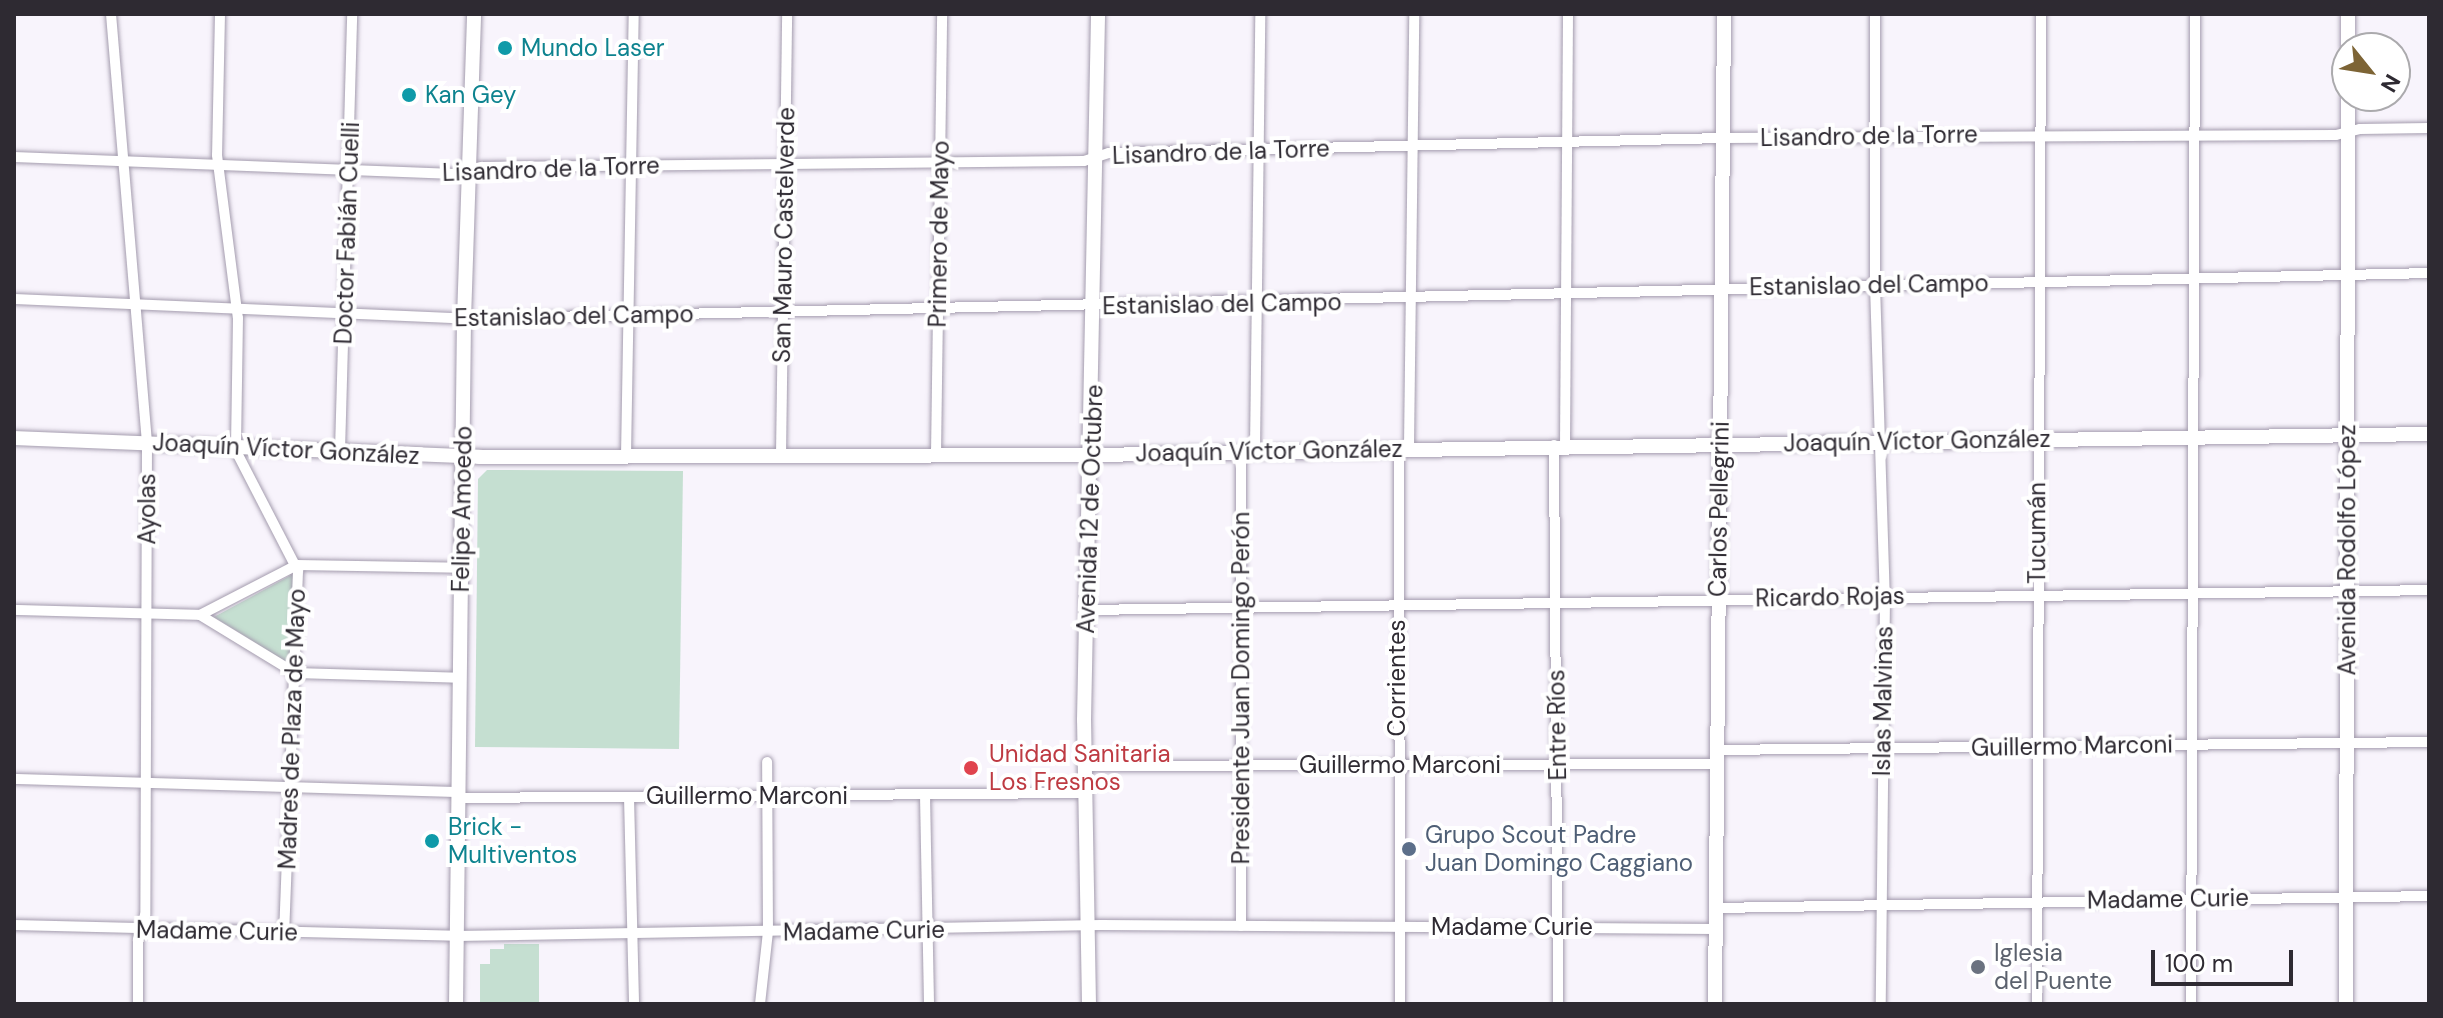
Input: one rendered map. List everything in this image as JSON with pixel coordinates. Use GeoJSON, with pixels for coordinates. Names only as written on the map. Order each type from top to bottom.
{"type":"FeatureCollection","features":[{"type":"Feature","properties":{"kind":"street","name":"Ayolas"},"geometry":{"type":"LineString","coordinates":[[111,14],[147,443],[146,783],[138,1004]]}},
{"type":"Feature","properties":{"kind":"street","name":"Madres de Plaza de Mayo"},"geometry":{"type":"LineString","coordinates":[[220,14],[218,165],[237,309],[235,447],[297,565],[284,933]]}},
{"type":"Feature","properties":{"kind":"street","name":"Doctor Fabián Cuelli"},"geometry":{"type":"LineString","coordinates":[[340,451],[352,14]]}},
{"type":"Feature","properties":{"kind":"street","name":"Felipe Amoedo"},"geometry":{"type":"LineString","coordinates":[[456,1004],[464,319],[474,14]]}},
{"type":"Feature","properties":{"kind":"street"},"geometry":{"type":"LineString","coordinates":[[626,456],[628,165],[634,14]]}},
{"type":"Feature","properties":{"kind":"street","name":"San Mauro Castelverde"},"geometry":{"type":"LineString","coordinates":[[781,455],[787,14]]}},
{"type":"Feature","properties":{"kind":"street","name":"Primero de Mayo"},"geometry":{"type":"LineString","coordinates":[[936,454],[942,14]]}},
{"type":"Feature","properties":{"kind":"street","name":"Avenida 12 de Octubre"},"geometry":{"type":"LineString","coordinates":[[1089,1004],[1084,766],[1095,307],[1098,14]]}},
{"type":"Feature","properties":{"kind":"street","name":"Presidente Juan Domingo Perón"},"geometry":{"type":"LineString","coordinates":[[1241,926],[1238,765],[1240,606],[1258,304],[1260,14]]}},
{"type":"Feature","properties":{"kind":"street","name":"Corrientes"},"geometry":{"type":"LineString","coordinates":[[1400,1004],[1397,605],[1414,300],[1411,146],[1414,14]]}},
{"type":"Feature","properties":{"kind":"street","name":"Entre Ríos"},"geometry":{"type":"LineString","coordinates":[[1558,1004],[1556,602],[1566,295],[1568,14]]}},
{"type":"Feature","properties":{"kind":"street","name":"Carlos Pellegrini"},"geometry":{"type":"LineString","coordinates":[[1715,1004],[1724,14]]}},
{"type":"Feature","properties":{"kind":"street","name":"Islas Malvinas"},"geometry":{"type":"LineString","coordinates":[[1875,14],[1875,285],[1883,442],[1885,596],[1881,1004]]}},
{"type":"Feature","properties":{"kind":"street","name":"Tucumán"},"geometry":{"type":"LineString","coordinates":[[2037,1004],[2041,14]]}},
{"type":"Feature","properties":{"kind":"street"},"geometry":{"type":"LineString","coordinates":[[2191,1004],[2189,899],[2195,14]]}},
{"type":"Feature","properties":{"kind":"street","name":"Avenida Rodolfo López"},"geometry":{"type":"LineString","coordinates":[[2346,1004],[2348,112]]}},
{"type":"Feature","properties":{"kind":"street","name":"Lisandro de la Torre"},"geometry":{"type":"LineString","coordinates":[[14,157],[349,170],[468,170],[628,165],[1084,161],[1097,157],[1258,150],[1566,141],[1875,135],[2194,136],[2429,128]]}},
{"type":"Feature","properties":{"kind":"street","name":"Estanislao del Campo"},"geometry":{"type":"LineString","coordinates":[[14,299],[464,319],[1258,304],[1722,289],[2429,273]]}},
{"type":"Feature","properties":{"kind":"street","name":"Joaquín Víctor González"},"geometry":{"type":"LineString","coordinates":[[14,438],[462,457],[1092,455],[1560,445],[2429,434]]}},
{"type":"Feature","properties":{"kind":"street"},"geometry":{"type":"LineString","coordinates":[[14,610],[200,615],[297,565],[461,568]]}},
{"type":"Feature","properties":{"kind":"street","name":"Ricardo Rojas"},"geometry":{"type":"LineString","coordinates":[[1086,610],[1718,598],[2429,590]]}},
{"type":"Feature","properties":{"kind":"street"},"geometry":{"type":"LineString","coordinates":[[200,615],[295,673],[459,678]]}},
{"type":"Feature","properties":{"kind":"street","name":"Guillermo Marconi"},"geometry":{"type":"LineString","coordinates":[[1084,766],[1558,764],[1882,748],[2429,742]]}},
{"type":"Feature","properties":{"kind":"street"},"geometry":{"type":"LineString","coordinates":[[760,1004],[768,932],[767,762]]}},
{"type":"Feature","properties":{"kind":"street","name":"Guillermo Marconi"},"geometry":{"type":"LineString","coordinates":[[14,779],[459,795],[629,797],[1084,793]]}},
{"type":"Feature","properties":{"kind":"street"},"geometry":{"type":"LineString","coordinates":[[925,795],[929,1004]]}},
{"type":"Feature","properties":{"kind":"street"},"geometry":{"type":"LineString","coordinates":[[629,797],[634,1004]]}},
{"type":"Feature","properties":{"kind":"street","name":"Madame Curie"},"geometry":{"type":"LineString","coordinates":[[1715,908],[2429,896]]}},
{"type":"Feature","properties":{"kind":"street","name":"Madame Curie"},"geometry":{"type":"LineString","coordinates":[[14,925],[456,936],[1241,926],[1715,929]]}},
{"type":"Feature","properties":{"kind":"green space"},"geometry":{"type":"Polygon","coordinates":[[[487,470],[683,471],[679,749],[475,747],[478,479],[487,470]]]}},
{"type":"Feature","properties":{"kind":"green space"},"geometry":{"type":"Polygon","coordinates":[[[293,574],[290,664],[214,617],[293,574]]]}},
{"type":"Feature","properties":{"kind":"green space"},"geometry":{"type":"Polygon","coordinates":[[[504,944],[539,944],[539,1002],[480,1002],[480,964],[490,964],[490,949],[504,949],[504,944]]]}},
{"type":"Feature","properties":{"kind":"place","name":"Mundo Laser"},"geometry":{"type":"Point","coordinates":[505,48]}},
{"type":"Feature","properties":{"kind":"place","name":"Kan Gey"},"geometry":{"type":"Point","coordinates":[409,95]}},
{"type":"Feature","properties":{"kind":"place","name":"Unidad Sanitaria Los Fresnos"},"geometry":{"type":"Point","coordinates":[971,768]}},
{"type":"Feature","properties":{"kind":"place","name":"Brick - Multiventos"},"geometry":{"type":"Point","coordinates":[432,841]}},
{"type":"Feature","properties":{"kind":"place","name":"Grupo Scout Padre Juan Domingo Caggiano"},"geometry":{"type":"Point","coordinates":[1409,849]}},
{"type":"Feature","properties":{"kind":"place","name":"Iglesia del Puente"},"geometry":{"type":"Point","coordinates":[1978,967]}}]}
